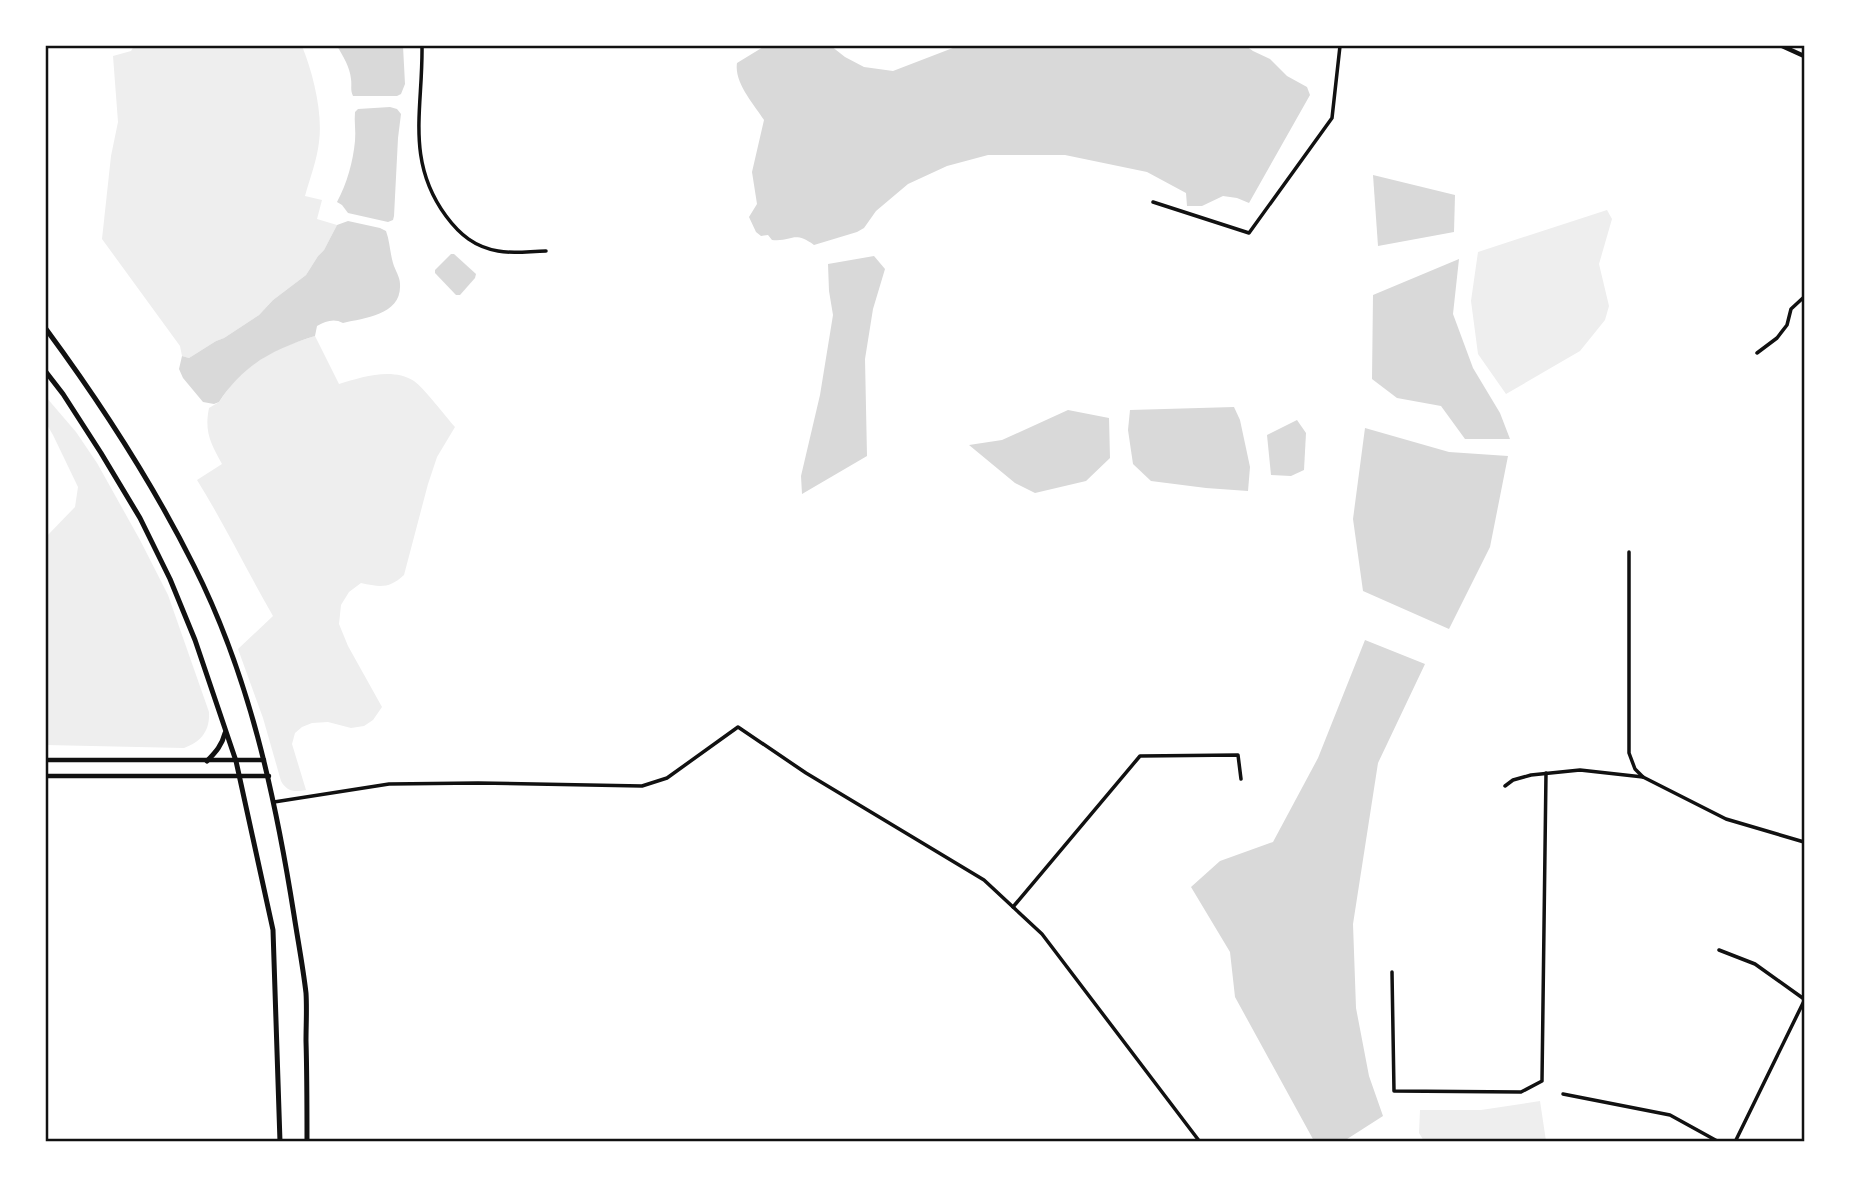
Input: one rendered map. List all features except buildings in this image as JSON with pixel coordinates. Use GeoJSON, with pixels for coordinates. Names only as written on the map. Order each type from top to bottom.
{"type":"FeatureCollection","features":[{"type":"Feature","properties":{"kind":"main road"},"geometry":{"type":"LineString","coordinates":[[46,328],[122,436],[161,504],[195,568],[247,699],[269,775],[306,995],[307,1142]]}},
{"type":"Feature","properties":{"kind":"main road"},"geometry":{"type":"LineString","coordinates":[[46,372],[86,429],[140,518],[170,579],[241,776],[272,930],[280,1142]]}},
{"type":"Feature","properties":{"kind":"main road"},"geometry":{"type":"LineString","coordinates":[[206,761],[217,752],[226,729]]}},
{"type":"Feature","properties":{"kind":"street"},"geometry":{"type":"LineString","coordinates":[[422,46],[418,143],[428,187],[438,204],[452,224],[472,243],[499,251],[546,251]]}},
{"type":"Feature","properties":{"kind":"street"},"geometry":{"type":"LineString","coordinates":[[1153,202],[1249,233],[1332,118],[1340,46]]}},
{"type":"Feature","properties":{"kind":"street"},"geometry":{"type":"LineString","coordinates":[[1783,46],[1804,56]]}},
{"type":"Feature","properties":{"kind":"street"},"geometry":{"type":"LineString","coordinates":[[1757,353],[1777,338],[1787,325],[1791,309],[1804,297]]}},
{"type":"Feature","properties":{"kind":"street"},"geometry":{"type":"LineString","coordinates":[[1629,552],[1629,753],[1643,777]]}},
{"type":"Feature","properties":{"kind":"street"},"geometry":{"type":"LineString","coordinates":[[274,802],[389,785],[478,783],[642,786],[667,778],[738,727],[806,773],[984,880],[1042,934],[1200,1142]]}},
{"type":"Feature","properties":{"kind":"street"},"geometry":{"type":"LineString","coordinates":[[1013,908],[1140,756],[1238,755],[1241,779]]}},
{"type":"Feature","properties":{"kind":"street"},"geometry":{"type":"LineString","coordinates":[[46,760],[264,760]]}},
{"type":"Feature","properties":{"kind":"street"},"geometry":{"type":"LineString","coordinates":[[1505,786],[1513,780],[1531,775],[1580,770],[1643,777],[1726,819],[1804,842]]}},
{"type":"Feature","properties":{"kind":"street"},"geometry":{"type":"LineString","coordinates":[[1392,972],[1394,1091],[1521,1092],[1542,1081],[1546,773]]}},
{"type":"Feature","properties":{"kind":"street"},"geometry":{"type":"LineString","coordinates":[[46,776],[269,775]]}},
{"type":"Feature","properties":{"kind":"street"},"geometry":{"type":"LineString","coordinates":[[1719,950],[1755,964],[1804,1000],[1735,1142]]}},
{"type":"Feature","properties":{"kind":"street"},"geometry":{"type":"LineString","coordinates":[[1563,1094],[1670,1115],[1719,1142]]}},
{"type":"Feature","properties":{"kind":"shaded area"},"geometry":{"type":"Polygon","coordinates":[[[134,46],[302,46],[316,93],[320,119],[319,142],[305,196],[322,200],[317,219],[337,225],[324,250],[306,275],[273,300],[259,315],[189,358],[182,356],[180,346],[102,239],[111,156],[118,122],[113,56],[131,51],[134,46]]]}},
{"type":"Feature","properties":{"kind":"shaded area"},"geometry":{"type":"Polygon","coordinates":[[[337,46],[403,46],[405,84],[401,94],[353,96],[349,70],[337,46]]]}},
{"type":"Feature","properties":{"kind":"shaded area"},"geometry":{"type":"Polygon","coordinates":[[[765,46],[831,46],[864,67],[893,71],[958,46],[1246,46],[1270,59],[1287,76],[1307,87],[1310,95],[1249,203],[1223,196],[1202,206],[1187,206],[1186,193],[1147,172],[1065,155],[988,155],[947,166],[908,184],[876,211],[864,228],[814,245],[797,237],[772,240],[768,235],[761,236],[749,217],[757,204],[752,172],[764,120],[742,86],[737,63],[765,46]]]}},
{"type":"Feature","properties":{"kind":"shaded area"},"geometry":{"type":"Polygon","coordinates":[[[390,107],[401,114],[394,216],[393,220],[388,222],[348,213],[337,202],[353,157],[355,112],[358,109],[390,107]]]}},
{"type":"Feature","properties":{"kind":"shaded area"},"geometry":{"type":"Polygon","coordinates":[[[1373,175],[1455,195],[1454,232],[1378,246],[1373,175]]]}},
{"type":"Feature","properties":{"kind":"shaded area"},"geometry":{"type":"Polygon","coordinates":[[[1607,210],[1612,219],[1599,264],[1609,306],[1605,320],[1580,351],[1506,394],[1478,354],[1471,301],[1478,252],[1607,210]]]}},
{"type":"Feature","properties":{"kind":"shaded area"},"geometry":{"type":"Polygon","coordinates":[[[348,221],[386,231],[400,281],[395,302],[389,309],[371,317],[343,323],[333,320],[320,324],[315,336],[286,346],[250,368],[219,402],[203,402],[183,378],[179,369],[182,356],[189,358],[259,315],[273,300],[306,275],[324,250],[337,225],[348,221]]]}},
{"type":"Feature","properties":{"kind":"shaded area"},"geometry":{"type":"Polygon","coordinates":[[[451,254],[476,274],[460,295],[456,295],[435,273],[451,254]]]}},
{"type":"Feature","properties":{"kind":"shaded area"},"geometry":{"type":"Polygon","coordinates":[[[874,256],[885,269],[873,309],[865,359],[867,456],[802,494],[801,476],[820,395],[833,315],[828,264],[874,256]]]}},
{"type":"Feature","properties":{"kind":"shaded area"},"geometry":{"type":"Polygon","coordinates":[[[1459,259],[1453,314],[1473,368],[1500,413],[1510,439],[1465,439],[1441,406],[1397,398],[1372,379],[1373,295],[1459,259]]]}},
{"type":"Feature","properties":{"kind":"shaded area"},"geometry":{"type":"Polygon","coordinates":[[[315,336],[339,384],[377,375],[405,377],[419,385],[455,427],[437,457],[404,575],[394,583],[384,586],[361,583],[349,592],[341,605],[339,624],[348,646],[382,707],[373,720],[364,726],[351,728],[328,722],[312,723],[295,733],[292,744],[306,790],[295,791],[281,781],[263,718],[238,649],[273,616],[197,480],[222,464],[210,437],[207,424],[209,408],[219,402],[243,372],[266,356],[315,336]]]}},
{"type":"Feature","properties":{"kind":"shaded area"},"geometry":{"type":"Polygon","coordinates":[[[46,397],[76,432],[97,463],[168,595],[209,712],[208,725],[203,735],[184,748],[46,745],[46,537],[75,507],[78,487],[46,423],[46,397]]]}},
{"type":"Feature","properties":{"kind":"shaded area"},"geometry":{"type":"Polygon","coordinates":[[[1234,407],[1240,420],[1250,467],[1248,491],[1151,481],[1133,464],[1128,430],[1130,410],[1234,407]]]}},
{"type":"Feature","properties":{"kind":"shaded area"},"geometry":{"type":"Polygon","coordinates":[[[1068,410],[1109,418],[1110,458],[1086,481],[1035,493],[1015,483],[969,445],[1002,440],[1068,410]]]}},
{"type":"Feature","properties":{"kind":"shaded area"},"geometry":{"type":"Polygon","coordinates":[[[1297,420],[1306,433],[1304,470],[1291,476],[1271,475],[1267,435],[1297,420]]]}},
{"type":"Feature","properties":{"kind":"shaded area"},"geometry":{"type":"Polygon","coordinates":[[[1365,428],[1449,452],[1508,456],[1490,547],[1449,629],[1363,591],[1353,519],[1365,428]]]}},
{"type":"Feature","properties":{"kind":"shaded area"},"geometry":{"type":"Polygon","coordinates":[[[1365,640],[1425,664],[1378,763],[1353,924],[1356,1008],[1369,1076],[1383,1116],[1344,1141],[1314,1141],[1235,997],[1230,952],[1191,887],[1220,861],[1273,842],[1318,758],[1365,640]]]}},
{"type":"Feature","properties":{"kind":"shaded area"},"geometry":{"type":"Polygon","coordinates":[[[1540,1101],[1546,1141],[1424,1141],[1419,1133],[1420,1110],[1481,1110],[1540,1101]]]}}]}
